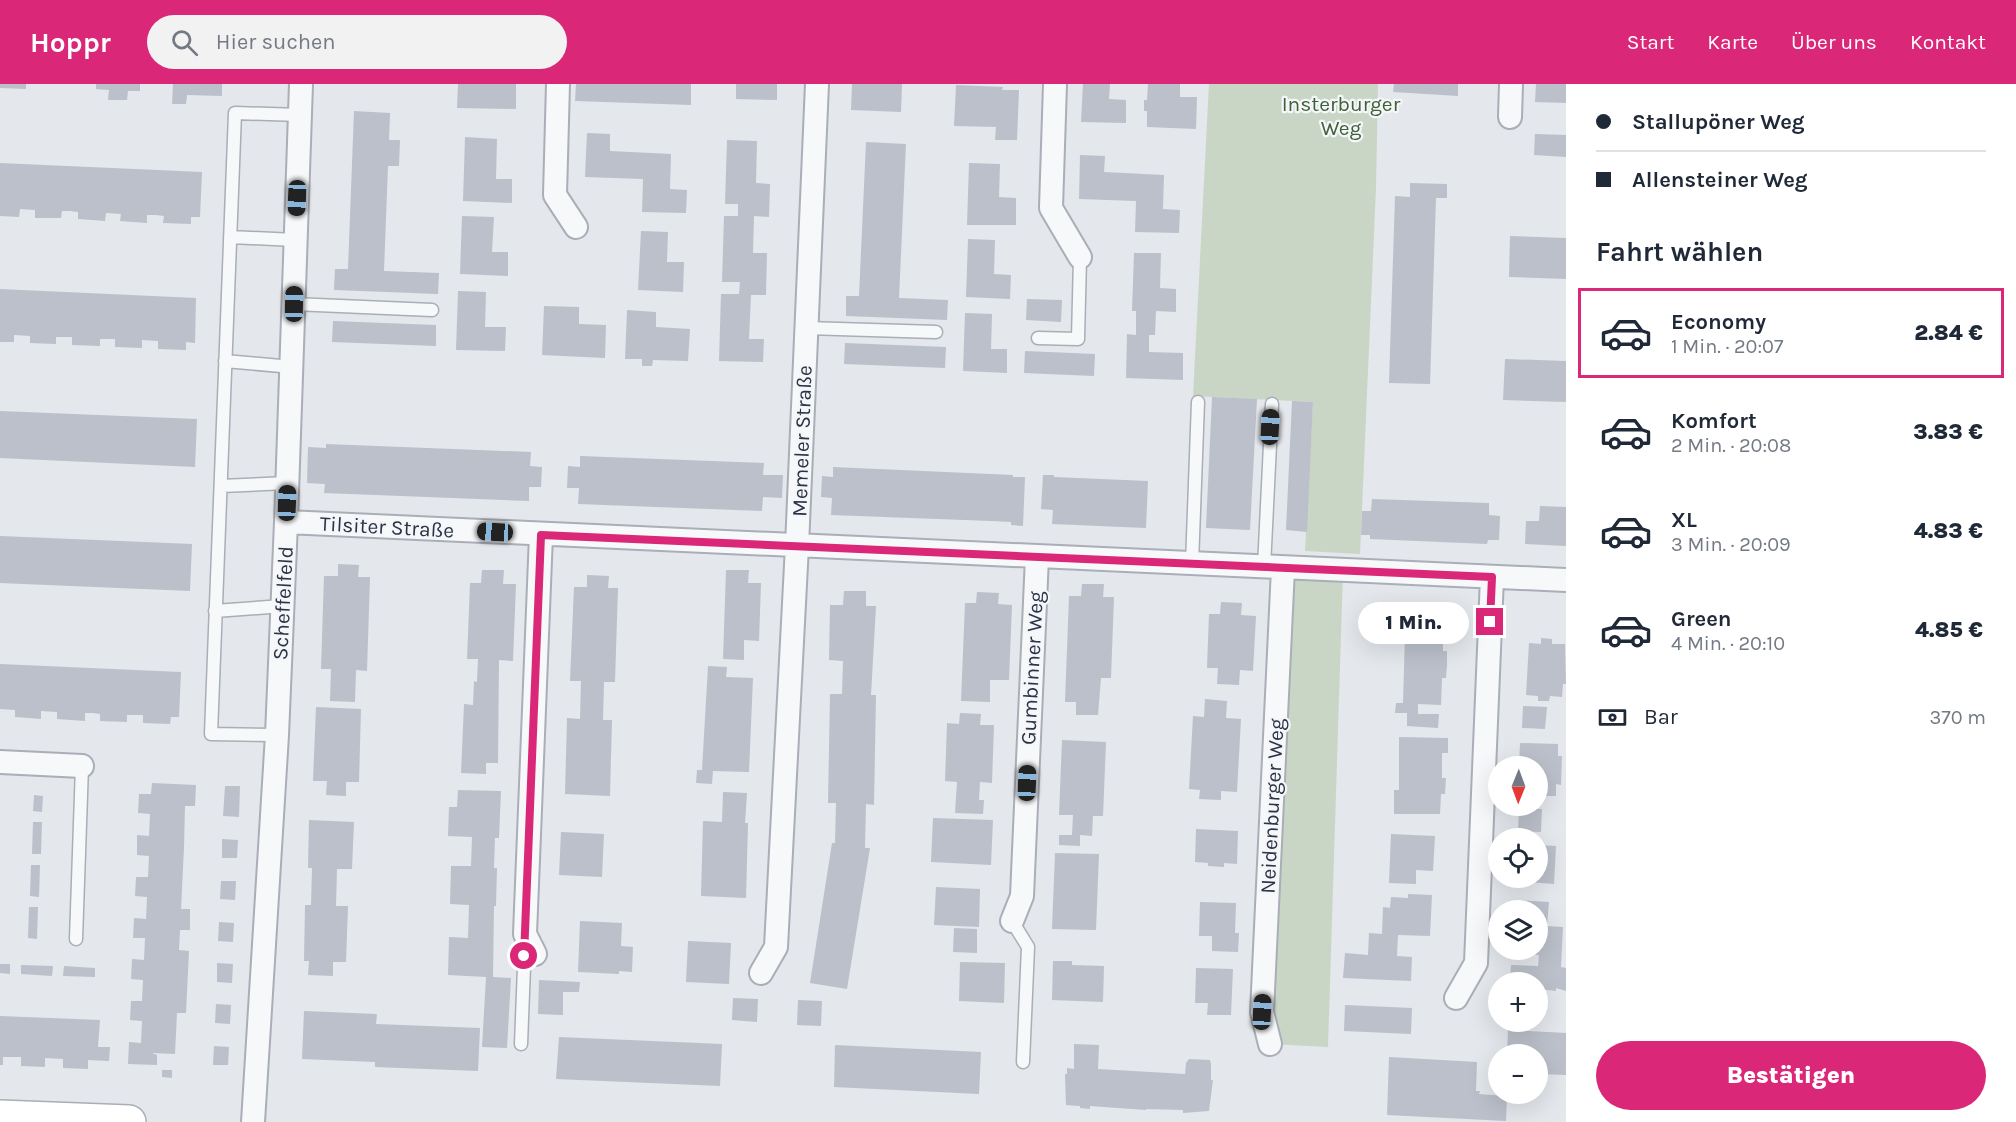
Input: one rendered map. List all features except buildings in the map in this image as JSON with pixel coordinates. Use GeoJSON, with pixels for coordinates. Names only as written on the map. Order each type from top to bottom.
{"type":"FeatureCollection","features":[{"type":"Feature","properties":{"kind":"street","name":"Scheffelfeld"},"geometry":{"type":"LineString","coordinates":[[253,1122],[283,606],[301,84]]}},
{"type":"Feature","properties":{"kind":"street"},"geometry":{"type":"LineString","coordinates":[[558,84],[555,195],[576,227]]}},
{"type":"Feature","properties":{"kind":"street","name":"Memeler Straße"},"geometry":{"type":"LineString","coordinates":[[761,973],[776,947],[797,546],[817,84]]}},
{"type":"Feature","properties":{"kind":"street"},"geometry":{"type":"LineString","coordinates":[[1055,84],[1052,208],[1080,257]]}},
{"type":"Feature","properties":{"kind":"street"},"geometry":{"type":"LineString","coordinates":[[1510,117],[1511,84]]}},
{"type":"Feature","properties":{"kind":"street","name":"Tilsiter Straße"},"geometry":{"type":"LineString","coordinates":[[286,522],[1566,580]]}},
{"type":"Feature","properties":{"kind":"street"},"geometry":{"type":"LineString","coordinates":[[530,944],[541,535]]}},
{"type":"Feature","properties":{"kind":"street","name":"Gumbinner Weg"},"geometry":{"type":"LineString","coordinates":[[1012,921],[1022,896],[1037,557]]}},
{"type":"Feature","properties":{"kind":"street","name":"Neidenburger Weg"},"geometry":{"type":"LineString","coordinates":[[1270,1044],[1262,1012],[1273,567]]}},
{"type":"Feature","properties":{"kind":"street"},"geometry":{"type":"LineString","coordinates":[[1456,998],[1476,963],[1492,577]]}},
{"type":"Feature","properties":{"kind":"street"},"geometry":{"type":"LineString","coordinates":[[0,762],[82,766]]}},
{"type":"Feature","properties":{"kind":"street"},"geometry":{"type":"LineString","coordinates":[[0,1117],[129,1122]]}},
{"type":"Feature","properties":{"kind":"lane"},"geometry":{"type":"LineString","coordinates":[[277,735],[211,734],[220,486],[235,113],[300,115]]}},
{"type":"Feature","properties":{"kind":"lane"},"geometry":{"type":"LineString","coordinates":[[230,237],[295,240]]}},
{"type":"Feature","properties":{"kind":"lane"},"geometry":{"type":"LineString","coordinates":[[1038,338],[1078,339],[1080,257]]}},
{"type":"Feature","properties":{"kind":"lane"},"geometry":{"type":"LineString","coordinates":[[294,304],[432,309]]}},
{"type":"Feature","properties":{"kind":"lane"},"geometry":{"type":"LineString","coordinates":[[806,328],[936,332]]}},
{"type":"Feature","properties":{"kind":"lane"},"geometry":{"type":"LineString","coordinates":[[225,361],[292,367]]}},
{"type":"Feature","properties":{"kind":"lane"},"geometry":{"type":"LineString","coordinates":[[1192,564],[1198,402]]}},
{"type":"Feature","properties":{"kind":"lane"},"geometry":{"type":"LineString","coordinates":[[1272,404],[1273,567]]}},
{"type":"Feature","properties":{"kind":"lane"},"geometry":{"type":"LineString","coordinates":[[220,486],[287,483]]}},
{"type":"Feature","properties":{"kind":"lane"},"geometry":{"type":"LineString","coordinates":[[216,611],[283,606]]}},
{"type":"Feature","properties":{"kind":"lane"},"geometry":{"type":"LineString","coordinates":[[75,939],[82,766]]}},
{"type":"Feature","properties":{"kind":"lane"},"geometry":{"type":"LineString","coordinates":[[1012,921],[1028,947],[1023,1062]]}},
{"type":"Feature","properties":{"kind":"lane"},"geometry":{"type":"LineString","coordinates":[[521,1044],[530,944]]}},
{"type":"Feature","properties":{"kind":"green space","name":"Insterburger Weg"},"geometry":{"type":"Polygon","coordinates":[[[1209,84],[1378,84],[1376,188],[1360,554],[1305,551],[1313,402],[1193,396],[1209,84]]]}},
{"type":"Feature","properties":{"kind":"green space"},"geometry":{"type":"Polygon","coordinates":[[[1283,568],[1343,571],[1328,1047],[1270,1044],[1283,568]]]}},
{"type":"Feature","properties":{"kind":"route"},"geometry":{"type":"LineString","coordinates":[[524,956],[541,535],[1492,577],[1490,622]]}}]}
